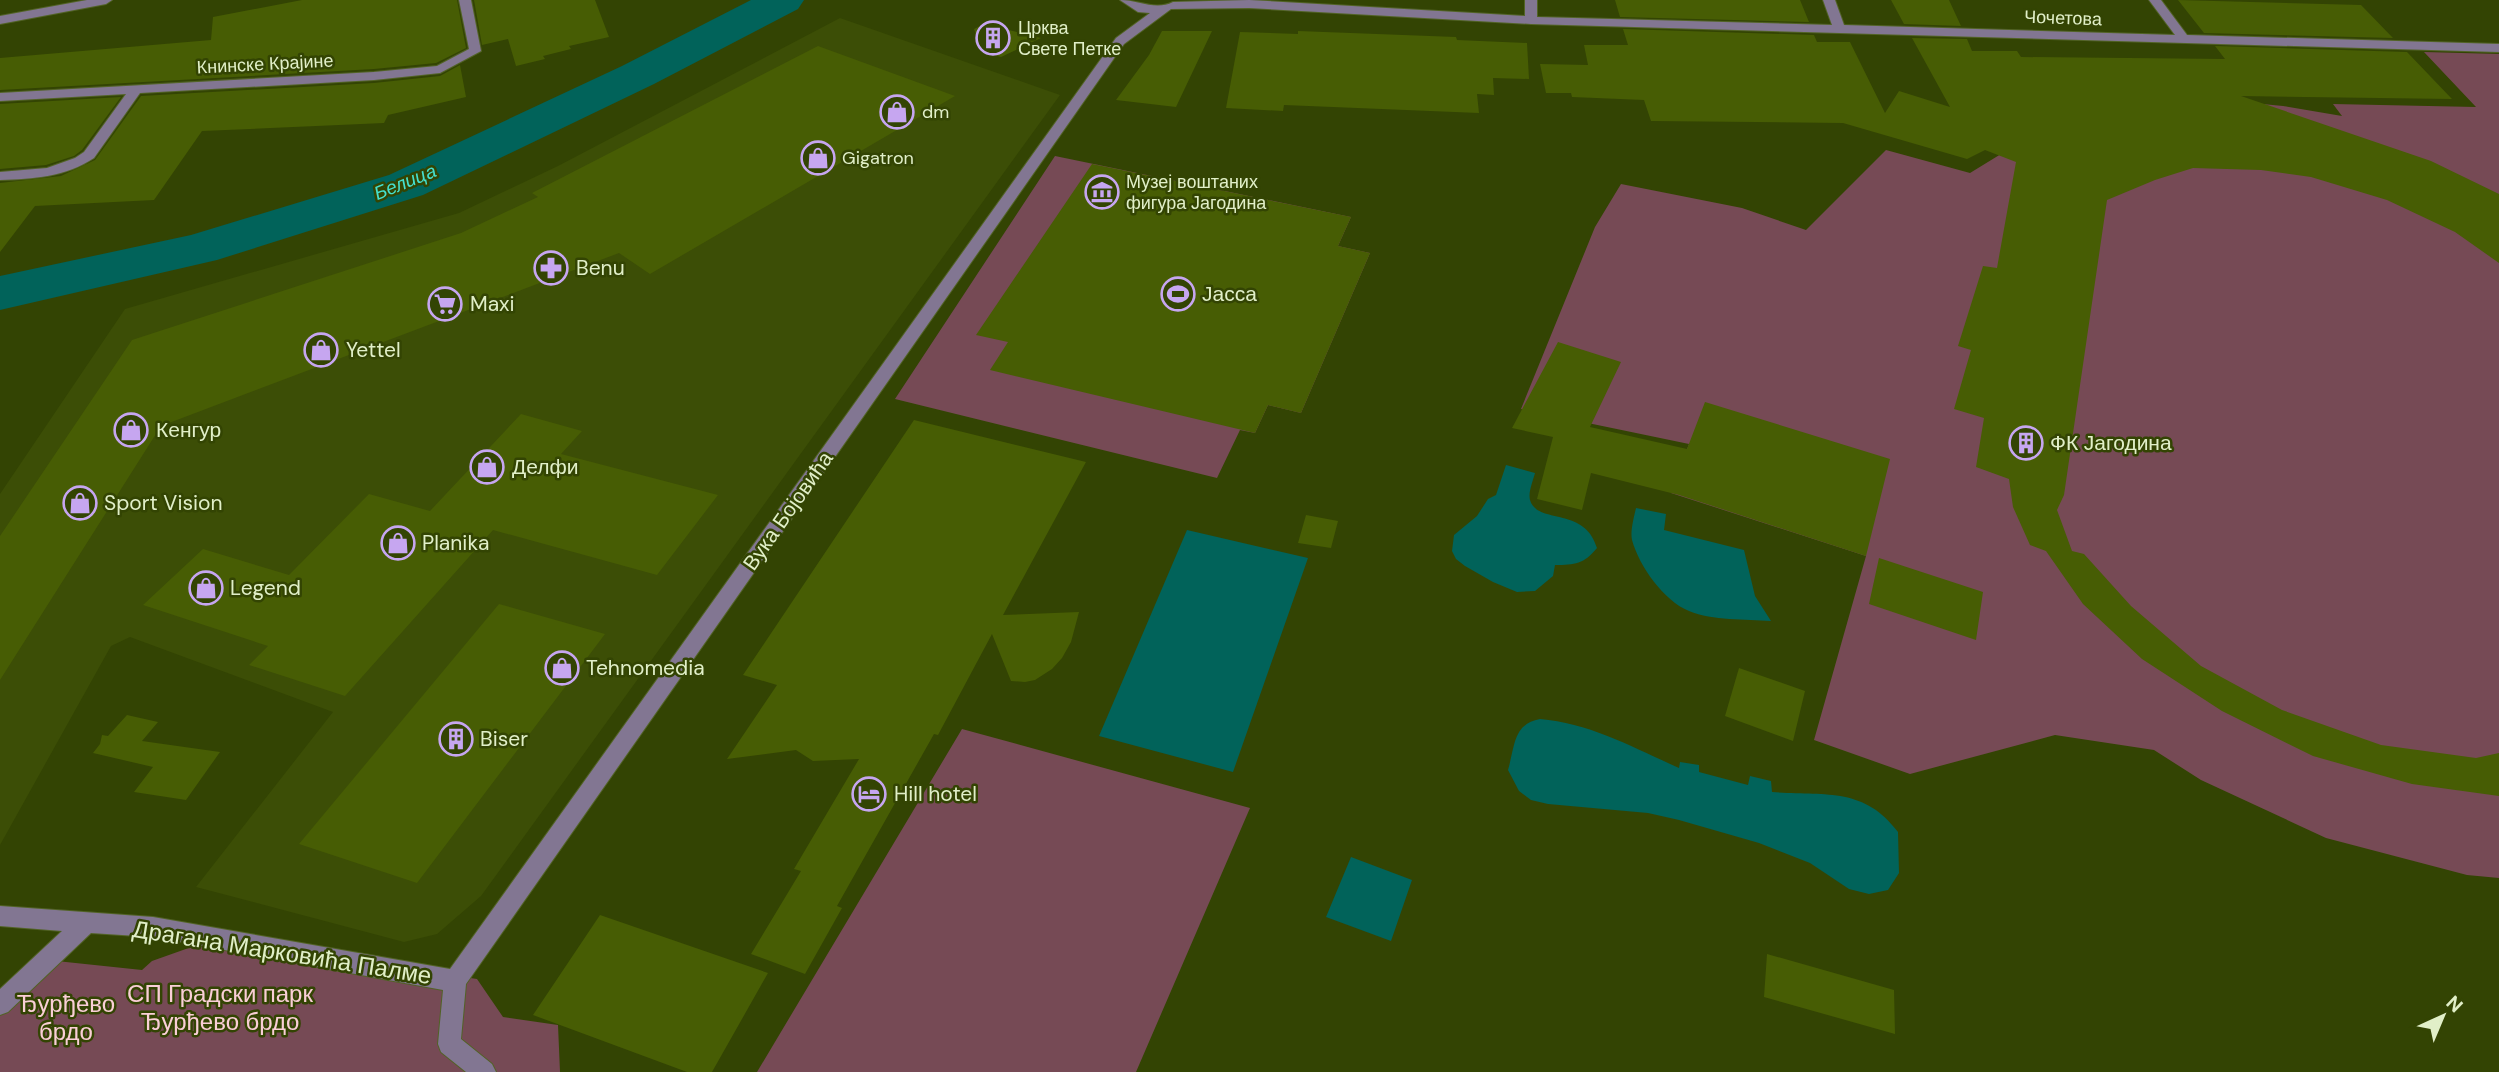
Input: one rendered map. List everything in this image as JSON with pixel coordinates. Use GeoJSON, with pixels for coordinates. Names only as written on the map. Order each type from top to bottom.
{"type":"FeatureCollection","features":[{"type":"Feature","properties":{"kind":"street"},"geometry":{"type":"LineString","coordinates":[[0,20],[106,0]]}},
{"type":"Feature","properties":{"kind":"street","name":"Книнске Крајине"},"geometry":{"type":"LineString","coordinates":[[0,97],[374,76],[440,69],[475,51],[465,0]]}},
{"type":"Feature","properties":{"kind":"street","name":"Чочетова"},"geometry":{"type":"LineString","coordinates":[[1232,0],[1249,4]]}},
{"type":"Feature","properties":{"kind":"street"},"geometry":{"type":"LineString","coordinates":[[1531,0],[1531,20]]}},
{"type":"Feature","properties":{"kind":"street"},"geometry":{"type":"LineString","coordinates":[[1829,0],[1839,29]]}},
{"type":"Feature","properties":{"kind":"street"},"geometry":{"type":"LineString","coordinates":[[2155,0],[2184,39]]}},
{"type":"Feature","properties":{"kind":"street","name":"Чочетова"},"geometry":{"type":"LineString","coordinates":[[1126,2],[1149,10],[1172,5],[1280,3],[1531,20],[2499,48]]}},
{"type":"Feature","properties":{"kind":"street","name":"Вука Бојовића"},"geometry":{"type":"LineString","coordinates":[[1120,41],[1126,2]]}},
{"type":"Feature","properties":{"kind":"street","name":"Вука Бојовића"},"geometry":{"type":"LineString","coordinates":[[455,981],[1120,41],[1172,5]]}},
{"type":"Feature","properties":{"kind":"street"},"geometry":{"type":"LineString","coordinates":[[0,176],[63,170],[79,163],[89,155],[136,89]]}},
{"type":"Feature","properties":{"kind":"street","name":"Драгана Марковића Палме"},"geometry":{"type":"LineString","coordinates":[[0,916],[153,927],[455,981],[449,1044],[479,1071]]}},
{"type":"Feature","properties":{"kind":"street"},"geometry":{"type":"LineString","coordinates":[[0,1004],[88,922]]}},
{"type":"Feature","properties":{"kind":"shaded area"},"geometry":{"type":"Polygon","coordinates":[[[840,18],[1060,95],[481,896],[437,934],[404,942],[196,887],[333,712],[130,637],[111,646],[0,845],[0,494],[125,309],[459,213],[558,166],[840,18]]]}},
{"type":"Feature","properties":{"kind":"green space"},"geometry":{"type":"Polygon","coordinates":[[[2424,52],[2499,54],[2499,878],[2467,875],[2326,838],[2201,780],[2154,750],[2055,735],[1910,774],[1814,740],[1866,556],[1671,493],[1689,444],[1521,409],[1595,227],[1621,184],[1742,208],[1806,230],[1886,150],[1970,173],[2063,116],[2221,100],[2283,106],[2342,116],[2333,104],[2476,107],[2424,52]]]}},
{"type":"Feature","properties":{"kind":"green space","name":"Јасса"},"geometry":{"type":"Polygon","coordinates":[[[1055,156],[1351,217],[1338,246],[1370,253],[1301,413],[1268,405],[1255,433],[1240,430],[1217,478],[895,399],[1055,156]]]}},
{"type":"Feature","properties":{"kind":"green space"},"geometry":{"type":"Polygon","coordinates":[[[962,729],[1250,808],[1136,1072],[757,1072],[962,729]]]}},
{"type":"Feature","properties":{"kind":"green space","name":"СП Градски парк Ђурђево брдо"},"geometry":{"type":"Polygon","coordinates":[[[214,939],[477,979],[503,1017],[558,1025],[560,1072],[0,1072],[0,1003],[47,960],[142,970],[152,961],[214,939]]]}},
{"type":"Feature","properties":{"kind":"water"},"geometry":{"type":"Polygon","coordinates":[[[1506,465],[1535,473],[1530,490],[1530,500],[1534,508],[1582,526],[1591,535],[1597,548],[1579,562],[1555,565],[1553,576],[1535,591],[1517,592],[1493,582],[1465,566],[1456,559],[1452,551],[1454,535],[1477,516],[1488,499],[1496,495],[1506,465]]]}},
{"type":"Feature","properties":{"kind":"water"},"geometry":{"type":"Polygon","coordinates":[[[1636,508],[1666,514],[1664,530],[1744,550],[1755,596],[1771,621],[1698,614],[1671,599],[1654,582],[1635,550],[1632,524],[1636,508]]]}},
{"type":"Feature","properties":{"kind":"water"},"geometry":{"type":"Polygon","coordinates":[[[1187,530],[1308,558],[1233,772],[1099,736],[1187,530]]]}},
{"type":"Feature","properties":{"kind":"water"},"geometry":{"type":"Polygon","coordinates":[[[1540,719],[1594,731],[1679,768],[1680,762],[1699,765],[1699,772],[1748,785],[1750,776],[1771,781],[1772,792],[1826,794],[1857,800],[1885,817],[1898,832],[1899,873],[1888,890],[1869,894],[1849,889],[1810,863],[1759,843],[1679,820],[1648,813],[1531,800],[1519,791],[1508,770],[1516,737],[1525,726],[1540,719]]]}},
{"type":"Feature","properties":{"kind":"water"},"geometry":{"type":"Polygon","coordinates":[[[1351,857],[1412,880],[1391,941],[1326,917],[1351,857]]]}},
{"type":"Feature","properties":{"kind":"building"},"geometry":{"type":"Polygon","coordinates":[[[302,0],[457,0],[466,48],[436,63],[374,69],[0,90],[0,58],[211,40],[213,17],[302,0]]]}},
{"type":"Feature","properties":{"kind":"building"},"geometry":{"type":"Polygon","coordinates":[[[474,0],[595,0],[609,37],[569,46],[571,49],[543,56],[545,59],[516,66],[508,39],[482,45],[474,0]]]}},
{"type":"Feature","properties":{"kind":"building"},"geometry":{"type":"Polygon","coordinates":[[[1615,0],[1800,0],[1809,22],[1620,17],[1615,0]]]}},
{"type":"Feature","properties":{"kind":"building"},"geometry":{"type":"Polygon","coordinates":[[[1891,0],[1949,0],[1961,26],[1904,24],[1891,0]]]}},
{"type":"Feature","properties":{"kind":"building"},"geometry":{"type":"Polygon","coordinates":[[[2178,0],[2361,5],[2393,38],[2204,33],[2178,0]]]}},
{"type":"Feature","properties":{"kind":"building","name":"Црква Свете Петке"},"geometry":{"type":"Polygon","coordinates":[[[988,22],[1000,23],[1005,29],[1041,38],[1001,57],[982,52],[974,29],[988,22]]]}},
{"type":"Feature","properties":{"kind":"building"},"geometry":{"type":"Polygon","coordinates":[[[1623,29],[1814,35],[1817,42],[1850,42],[1885,113],[1899,91],[1950,107],[1912,38],[1967,39],[1972,51],[2017,51],[2021,57],[2225,59],[2215,46],[2407,52],[2452,99],[2241,96],[2431,161],[2499,194],[2499,263],[2455,232],[2387,200],[2311,177],[2261,170],[2193,168],[2107,200],[2064,495],[2057,510],[2072,551],[2084,554],[2131,606],[2201,666],[2282,710],[2381,745],[2476,758],[2499,753],[2499,796],[2412,784],[2313,756],[2222,711],[2142,659],[2083,604],[2046,551],[2030,545],[2013,507],[2009,479],[1976,467],[1984,418],[1954,409],[1971,350],[1958,346],[1983,266],[1997,268],[2016,162],[1985,150],[1967,159],[1843,123],[1651,121],[1644,100],[1572,97],[1571,93],[1546,93],[1540,64],[1588,65],[1584,45],[1628,45],[1623,29]]]}},
{"type":"Feature","properties":{"kind":"building"},"geometry":{"type":"Polygon","coordinates":[[[1162,31],[1212,31],[1176,107],[1116,100],[1149,55],[1162,31]]]}},
{"type":"Feature","properties":{"kind":"building"},"geometry":{"type":"Polygon","coordinates":[[[1298,31],[1456,37],[1457,40],[1527,43],[1529,79],[1493,78],[1494,95],[1477,94],[1479,113],[1284,105],[1283,111],[1226,108],[1240,32],[1298,34],[1298,31]]]}},
{"type":"Feature","properties":{"kind":"building"},"geometry":{"type":"Polygon","coordinates":[[[818,46],[955,96],[650,274],[619,253],[161,426],[0,680],[0,536],[132,340],[461,233],[538,197],[532,193],[818,46]]]}},
{"type":"Feature","properties":{"kind":"building"},"geometry":{"type":"Polygon","coordinates":[[[460,65],[466,97],[388,115],[384,123],[202,131],[154,200],[35,206],[0,252],[0,183],[61,176],[95,160],[141,96],[374,83],[440,76],[460,65]]]}},
{"type":"Feature","properties":{"kind":"building"},"geometry":{"type":"Polygon","coordinates":[[[121,97],[82,150],[74,156],[46,165],[0,169],[0,104],[121,97]]]}},
{"type":"Feature","properties":{"kind":"building","name":"Јасса"},"geometry":{"type":"Polygon","coordinates":[[[1092,164],[1351,217],[1338,246],[1370,253],[1301,413],[1268,405],[1255,433],[990,370],[1008,342],[976,335],[1092,164]]]}},
{"type":"Feature","properties":{"kind":"building"},"geometry":{"type":"Polygon","coordinates":[[[1558,342],[1621,362],[1590,427],[1687,449],[1705,402],[1890,459],[1866,556],[1679,495],[1591,473],[1582,510],[1537,499],[1553,437],[1512,428],[1558,342]]]}},
{"type":"Feature","properties":{"kind":"building"},"geometry":{"type":"Polygon","coordinates":[[[521,414],[582,431],[561,454],[718,495],[657,575],[493,530],[345,696],[249,665],[268,646],[143,605],[203,549],[289,575],[369,494],[430,511],[521,414]]]}},
{"type":"Feature","properties":{"kind":"building"},"geometry":{"type":"Polygon","coordinates":[[[914,420],[1086,462],[1003,615],[1079,612],[1071,642],[1062,658],[1052,669],[1035,680],[1011,681],[992,634],[938,735],[934,734],[837,906],[842,908],[805,974],[751,954],[801,871],[794,869],[859,759],[813,761],[796,750],[727,759],[777,685],[743,675],[914,420]]]}},
{"type":"Feature","properties":{"kind":"building"},"geometry":{"type":"Polygon","coordinates":[[[1306,515],[1338,521],[1331,548],[1298,543],[1306,515]]]}},
{"type":"Feature","properties":{"kind":"building"},"geometry":{"type":"Polygon","coordinates":[[[1879,558],[1983,592],[1976,640],[1869,604],[1879,558]]]}},
{"type":"Feature","properties":{"kind":"building","name":"Biser"},"geometry":{"type":"Polygon","coordinates":[[[499,604],[605,634],[417,883],[299,844],[499,604]]]}},
{"type":"Feature","properties":{"kind":"building"},"geometry":{"type":"Polygon","coordinates":[[[1739,668],[1805,691],[1793,741],[1725,716],[1739,668]]]}},
{"type":"Feature","properties":{"kind":"building"},"geometry":{"type":"Polygon","coordinates":[[[127,715],[158,722],[142,741],[220,752],[186,800],[134,792],[153,767],[93,753],[100,744],[102,735],[108,736],[127,715]]]}},
{"type":"Feature","properties":{"kind":"building"},"geometry":{"type":"Polygon","coordinates":[[[600,915],[768,973],[712,1072],[687,1072],[533,1015],[600,915]]]}},
{"type":"Feature","properties":{"kind":"building"},"geometry":{"type":"Polygon","coordinates":[[[1767,954],[1894,990],[1895,1034],[1764,997],[1767,954]]]}},
{"type":"Feature","properties":{"kind":"waterway","name":"Белица"},"geometry":{"type":"LineString","coordinates":[[0,293],[199,249],[406,185],[638,75],[783,0]]}},
{"type":"Feature","properties":{"kind":"place","name":"Црква Свете Петке"},"geometry":{"type":"Point","coordinates":[993,38]}},
{"type":"Feature","properties":{"kind":"place","name":"dm"},"geometry":{"type":"Point","coordinates":[897,112]}},
{"type":"Feature","properties":{"kind":"place","name":"Gigatron"},"geometry":{"type":"Point","coordinates":[818,158]}},
{"type":"Feature","properties":{"kind":"place","name":"Музеј воштаних фигура Јагодина"},"geometry":{"type":"Point","coordinates":[1102,192]}},
{"type":"Feature","properties":{"kind":"place","name":"Benu"},"geometry":{"type":"Point","coordinates":[551,268]}},
{"type":"Feature","properties":{"kind":"place","name":"Јасса"},"geometry":{"type":"Point","coordinates":[1178,294]}},
{"type":"Feature","properties":{"kind":"place","name":"Maxi"},"geometry":{"type":"Point","coordinates":[445,304]}},
{"type":"Feature","properties":{"kind":"place","name":"Yettel"},"geometry":{"type":"Point","coordinates":[321,350]}},
{"type":"Feature","properties":{"kind":"place","name":"Кенгур"},"geometry":{"type":"Point","coordinates":[131,430]}},
{"type":"Feature","properties":{"kind":"place","name":"ФК Јагодина"},"geometry":{"type":"Point","coordinates":[2026,443]}},
{"type":"Feature","properties":{"kind":"place","name":"Делфи"},"geometry":{"type":"Point","coordinates":[487,467]}},
{"type":"Feature","properties":{"kind":"place","name":"Sport Vision"},"geometry":{"type":"Point","coordinates":[80,503]}},
{"type":"Feature","properties":{"kind":"place","name":"Planika"},"geometry":{"type":"Point","coordinates":[398,543]}},
{"type":"Feature","properties":{"kind":"place","name":"Legend"},"geometry":{"type":"Point","coordinates":[206,588]}},
{"type":"Feature","properties":{"kind":"place","name":"Tehnomedia"},"geometry":{"type":"Point","coordinates":[562,668]}},
{"type":"Feature","properties":{"kind":"place","name":"Biser"},"geometry":{"type":"Point","coordinates":[456,739]}},
{"type":"Feature","properties":{"kind":"place","name":"Hill hotel"},"geometry":{"type":"Point","coordinates":[869,794]}},
{"type":"Feature","properties":{"kind":"park label","name":"Ђурђево брдо"},"geometry":{"type":"Point","coordinates":[66,1017]}}]}
